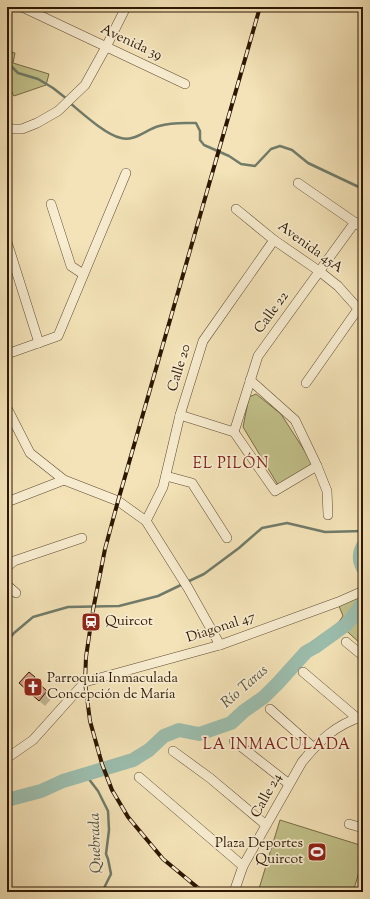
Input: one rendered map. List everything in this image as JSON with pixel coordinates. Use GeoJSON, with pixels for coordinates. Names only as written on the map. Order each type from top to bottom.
{"type":"FeatureCollection","features":[{"type":"Feature","properties":{"kind":"street","name":"Avenida 39"},"geometry":{"type":"LineString","coordinates":[[22,7],[185,84]]}},
{"type":"Feature","properties":{"kind":"street"},"geometry":{"type":"LineString","coordinates":[[7,128],[22,129],[37,123],[58,111],[86,85],[126,7]]}},
{"type":"Feature","properties":{"kind":"street"},"geometry":{"type":"LineString","coordinates":[[7,354],[58,336],[126,172]]}},
{"type":"Feature","properties":{"kind":"street"},"geometry":{"type":"LineString","coordinates":[[298,183],[363,228]]}},
{"type":"Feature","properties":{"kind":"street"},"geometry":{"type":"LineString","coordinates":[[51,204],[71,266],[84,274]]}},
{"type":"Feature","properties":{"kind":"street","name":"Avenida 45A"},"geometry":{"type":"LineString","coordinates":[[236,209],[274,240],[338,286],[361,312]]}},
{"type":"Feature","properties":{"kind":"street","name":"Calle 22"},"geometry":{"type":"LineString","coordinates":[[234,432],[258,356],[355,222]]}},
{"type":"Feature","properties":{"kind":"street","name":"Calle 20"},"geometry":{"type":"LineString","coordinates":[[146,521],[163,487],[180,415],[203,341],[274,240]]}},
{"type":"Feature","properties":{"kind":"street"},"geometry":{"type":"LineString","coordinates":[[7,242],[39,343]]}},
{"type":"Feature","properties":{"kind":"street"},"geometry":{"type":"LineString","coordinates":[[306,383],[361,312]]}},
{"type":"Feature","properties":{"kind":"street"},"geometry":{"type":"LineString","coordinates":[[250,380],[295,420],[327,491],[328,515]]}},
{"type":"Feature","properties":{"kind":"street"},"geometry":{"type":"LineString","coordinates":[[7,408],[30,453],[64,480],[118,501],[146,521],[188,588],[220,645]]}},
{"type":"Feature","properties":{"kind":"street"},"geometry":{"type":"LineString","coordinates":[[180,415],[234,432],[275,491],[317,466]]}},
{"type":"Feature","properties":{"kind":"street"},"geometry":{"type":"LineString","coordinates":[[166,476],[192,483],[227,538]]}},
{"type":"Feature","properties":{"kind":"street"},"geometry":{"type":"LineString","coordinates":[[7,502],[64,480]]}},
{"type":"Feature","properties":{"kind":"street"},"geometry":{"type":"LineString","coordinates":[[7,567],[14,561],[82,538]]}},
{"type":"Feature","properties":{"kind":"street"},"geometry":{"type":"LineString","coordinates":[[7,585],[16,593]]}},
{"type":"Feature","properties":{"kind":"street","name":"Diagonal 47"},"geometry":{"type":"LineString","coordinates":[[7,758],[33,740],[85,682],[220,645],[338,602],[363,591]]}},
{"type":"Feature","properties":{"kind":"street"},"geometry":{"type":"LineString","coordinates":[[346,642],[363,656]]}},
{"type":"Feature","properties":{"kind":"street"},"geometry":{"type":"LineString","coordinates":[[303,672],[360,717]]}},
{"type":"Feature","properties":{"kind":"street"},"geometry":{"type":"LineString","coordinates":[[270,709],[314,748]]}},
{"type":"Feature","properties":{"kind":"street","name":"Calle 24"},"geometry":{"type":"LineString","coordinates":[[234,892],[243,866],[302,762],[332,731],[360,717]]}},
{"type":"Feature","properties":{"kind":"street"},"geometry":{"type":"LineString","coordinates":[[234,741],[289,784]]}},
{"type":"Feature","properties":{"kind":"street"},"geometry":{"type":"LineString","coordinates":[[173,751],[210,778],[266,825]]}},
{"type":"Feature","properties":{"kind":"street"},"geometry":{"type":"LineString","coordinates":[[139,777],[243,866]]}},
{"type":"Feature","properties":{"kind":"street"},"geometry":{"type":"LineString","coordinates":[[349,824],[363,828]]}},
{"type":"Feature","properties":{"kind":"shaded area"},"geometry":{"type":"Polygon","coordinates":[[[7,51],[15,53],[13,63],[49,74],[46,85],[14,96],[7,84],[7,51]]]}},
{"type":"Feature","properties":{"kind":"shaded area"},"geometry":{"type":"Polygon","coordinates":[[[256,394],[281,414],[313,464],[278,485],[243,427],[249,397],[256,394]]]}},
{"type":"Feature","properties":{"kind":"shaded area"},"geometry":{"type":"Polygon","coordinates":[[[363,591],[363,646],[338,623],[343,616],[339,606],[363,591]]]}},
{"type":"Feature","properties":{"kind":"shaded area","name":"Plaza Deportes Quircot"},"geometry":{"type":"Polygon","coordinates":[[[280,820],[363,846],[363,859],[353,892],[258,892],[280,820]]]}},
{"type":"Feature","properties":{"kind":"building","name":"Parroquia Inmaculada Concepción de María"},"geometry":{"type":"Polygon","coordinates":[[[29,672],[47,691],[39,701],[19,683],[29,672]]]}},
{"type":"Feature","properties":{"kind":"waterway"},"geometry":{"type":"LineString","coordinates":[[7,62],[18,73],[38,79],[67,99]]}},
{"type":"Feature","properties":{"kind":"waterway"},"geometry":{"type":"LineString","coordinates":[[70,103],[87,118],[108,133],[121,138],[126,139],[136,137],[164,125],[196,123],[200,131],[200,140],[204,145],[229,156],[241,164],[255,166],[271,149],[280,146],[292,150],[308,163],[363,189]]}},
{"type":"Feature","properties":{"kind":"waterway"},"geometry":{"type":"LineString","coordinates":[[187,582],[204,574],[239,548],[262,528],[287,523],[325,532],[363,531]]}},
{"type":"Feature","properties":{"kind":"waterway","name":"Río Taras"},"geometry":{"type":"LineString","coordinates":[[363,546],[360,557],[363,568]]}},
{"type":"Feature","properties":{"kind":"waterway"},"geometry":{"type":"LineString","coordinates":[[7,642],[14,633],[33,617],[68,607],[119,606],[158,596],[183,584]]}},
{"type":"Feature","properties":{"kind":"waterway","name":"Río Taras"},"geometry":{"type":"LineString","coordinates":[[7,800],[41,791],[63,781],[133,760],[149,750],[164,736],[179,730],[199,734],[231,723],[244,711],[264,697],[306,652],[347,624],[360,607],[363,599],[363,592]]}},
{"type":"Feature","properties":{"kind":"waterway","name":"Quebrada"},"geometry":{"type":"LineString","coordinates":[[85,774],[98,791],[108,811],[109,830],[106,854],[111,874],[102,892]]}},
{"type":"Feature","properties":{"kind":"railway"},"geometry":{"type":"LineString","coordinates":[[203,892],[163,859],[128,817],[112,790],[102,764],[90,721],[85,682],[86,657],[93,610],[105,549],[260,7]]}},
{"type":"Feature","properties":{"kind":"place","name":"Quircot"},"geometry":{"type":"Point","coordinates":[91,622]}},
{"type":"Feature","properties":{"kind":"place","name":"Parroquia Inmaculada Concepción de María"},"geometry":{"type":"Point","coordinates":[33,687]}},
{"type":"Feature","properties":{"kind":"place","name":"Plaza Deportes Quircot"},"geometry":{"type":"Point","coordinates":[317,852]}},
{"type":"Feature","properties":{"kind":"district","name":"EL PILÓN"},"geometry":{"type":"Point","coordinates":[231,464]}},
{"type":"Feature","properties":{"kind":"district","name":"LA INMACULADA"},"geometry":{"type":"Point","coordinates":[277,745]}}]}
